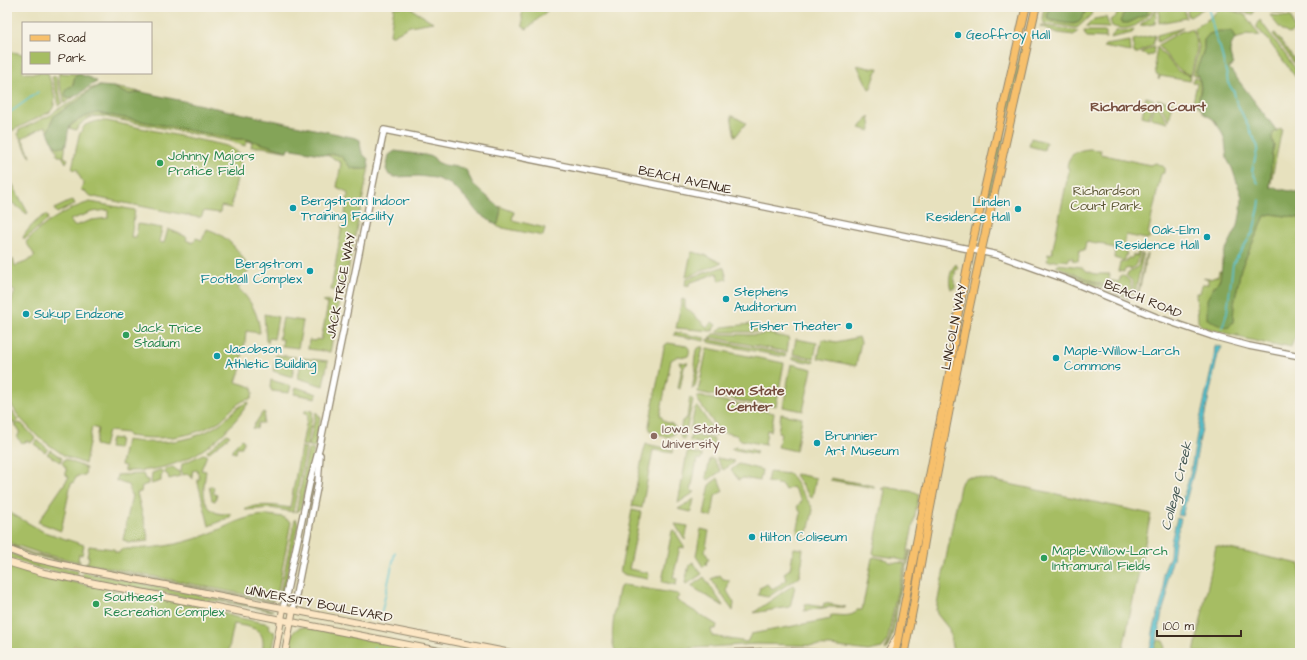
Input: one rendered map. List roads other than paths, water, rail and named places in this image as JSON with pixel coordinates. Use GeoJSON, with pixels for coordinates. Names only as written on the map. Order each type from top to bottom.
{"type":"FeatureCollection","features":[{"type":"Feature","properties":{"kind":"main road","name":"LINCOLN WAY"},"geometry":{"type":"LineString","coordinates":[[894,653],[949,376],[957,319],[971,250],[1026,7]]}},
{"type":"Feature","properties":{"kind":"main road","name":"LINCOLN WAY"},"geometry":{"type":"LineString","coordinates":[[904,653],[928,515],[981,252],[1036,7]]}},
{"type":"Feature","properties":{"kind":"main road","name":"UNIVERSITY BOULEVARD"},"geometry":{"type":"LineString","coordinates":[[7,549],[28,557],[45,561],[511,653]]}},
{"type":"Feature","properties":{"kind":"main road","name":"UNIVERSITY BOULEVARD"},"geometry":{"type":"LineString","coordinates":[[7,562],[44,573],[449,653]]}},
{"type":"Feature","properties":{"kind":"main road"},"geometry":{"type":"LineString","coordinates":[[275,653],[283,608]]}},
{"type":"Feature","properties":{"kind":"main road"},"geometry":{"type":"LineString","coordinates":[[285,653],[293,610]]}},
{"type":"Feature","properties":{"kind":"main road"},"geometry":{"type":"LineString","coordinates":[[887,653],[898,634]]}},
{"type":"Feature","properties":{"kind":"main road"},"geometry":{"type":"LineString","coordinates":[[908,637],[909,653]]}},
{"type":"Feature","properties":{"kind":"main road"},"geometry":{"type":"LineString","coordinates":[[724,653],[782,651],[819,653]]}},
{"type":"Feature","properties":{"kind":"street","name":"BEACH AVENUE"},"geometry":{"type":"LineString","coordinates":[[384,130],[981,252]]}},
{"type":"Feature","properties":{"kind":"street","name":"JACK TRICE WAY"},"geometry":{"type":"LineString","coordinates":[[283,608],[308,489],[320,446],[384,130]]}},
{"type":"Feature","properties":{"kind":"street","name":"BEACH ROAD"},"geometry":{"type":"LineString","coordinates":[[981,252],[1038,268],[1156,316],[1212,336],[1249,346],[1300,356]]}},
{"type":"Feature","properties":{"kind":"street","name":"JACK TRICE WAY"},"geometry":{"type":"LineString","coordinates":[[293,610],[318,484],[320,446]]}},
{"type":"Feature","properties":{"kind":"water"},"geometry":{"type":"Polygon","coordinates":[[[1215,346],[1222,347],[1218,354],[1194,470],[1182,516],[1178,515],[1190,475],[1198,429],[1214,358],[1215,346]]]}},
{"type":"Feature","properties":{"kind":"water"},"geometry":{"type":"Polygon","coordinates":[[[1177,518],[1181,519],[1175,541],[1173,558],[1167,578],[1167,596],[1153,653],[1149,653],[1164,592],[1163,574],[1170,556],[1171,542],[1177,518]]]}},
{"type":"Feature","properties":{"kind":"waterway","name":"College Creek"},"geometry":{"type":"LineString","coordinates":[[1208,7],[1216,39],[1220,47],[1228,83],[1234,92],[1236,101],[1258,147],[1252,171],[1258,183]]}},
{"type":"Feature","properties":{"kind":"waterway"},"geometry":{"type":"LineString","coordinates":[[7,113],[38,92]]}},
{"type":"Feature","properties":{"kind":"waterway","name":"College Creek"},"geometry":{"type":"LineString","coordinates":[[1222,328],[1227,313],[1233,264],[1253,232],[1260,200]]}},
{"type":"Feature","properties":{"kind":"waterway"},"geometry":{"type":"LineString","coordinates":[[380,619],[395,552]]}},
{"type":"Feature","properties":{"kind":"waterway"},"geometry":{"type":"LineString","coordinates":[[373,653],[374,647]]}},
{"type":"Feature","properties":{"kind":"place","name":"Geoffroy Hall"},"geometry":{"type":"Point","coordinates":[958,35]}},
{"type":"Feature","properties":{"kind":"place","name":"Johnny Majors Pratice Field"},"geometry":{"type":"Point","coordinates":[160,163]}},
{"type":"Feature","properties":{"kind":"place","name":"Bergstrom Indoor Training Facility"},"geometry":{"type":"Point","coordinates":[293,208]}},
{"type":"Feature","properties":{"kind":"place","name":"Linden Residence Hall"},"geometry":{"type":"Point","coordinates":[1018,209]}},
{"type":"Feature","properties":{"kind":"place","name":"Oak-Elm Residence Hall"},"geometry":{"type":"Point","coordinates":[1207,237]}},
{"type":"Feature","properties":{"kind":"place","name":"Bergstrom Football Complex"},"geometry":{"type":"Point","coordinates":[310,271]}},
{"type":"Feature","properties":{"kind":"place","name":"Stephens Auditorium"},"geometry":{"type":"Point","coordinates":[726,299]}},
{"type":"Feature","properties":{"kind":"place","name":"Sukup Endzone"},"geometry":{"type":"Point","coordinates":[26,314]}},
{"type":"Feature","properties":{"kind":"place","name":"Fisher Theater"},"geometry":{"type":"Point","coordinates":[849,326]}},
{"type":"Feature","properties":{"kind":"place","name":"Jack Trice Stadium"},"geometry":{"type":"Point","coordinates":[126,335]}},
{"type":"Feature","properties":{"kind":"place","name":"Jacobson Athletic Building"},"geometry":{"type":"Point","coordinates":[217,356]}},
{"type":"Feature","properties":{"kind":"place","name":"Maple-Willow-Larch Commons"},"geometry":{"type":"Point","coordinates":[1056,358]}},
{"type":"Feature","properties":{"kind":"place","name":"Iowa State University"},"geometry":{"type":"Point","coordinates":[654,436]}},
{"type":"Feature","properties":{"kind":"place","name":"Brunnier Art Museum"},"geometry":{"type":"Point","coordinates":[817,443]}},
{"type":"Feature","properties":{"kind":"place","name":"Hilton Coliseum"},"geometry":{"type":"Point","coordinates":[752,537]}},
{"type":"Feature","properties":{"kind":"place","name":"Maple-Willow-Larch Intramural Fields"},"geometry":{"type":"Point","coordinates":[1044,558]}},
{"type":"Feature","properties":{"kind":"place","name":"Southeast Recreation Complex"},"geometry":{"type":"Point","coordinates":[96,604]}},
{"type":"Feature","properties":{"kind":"district","name":"Richardson Court"},"geometry":{"type":"Point","coordinates":[1148,107]}},
{"type":"Feature","properties":{"kind":"district","name":"Iowa State Center"},"geometry":{"type":"Point","coordinates":[750,400]}},
{"type":"Feature","properties":{"kind":"park label","name":"Richardson Court Park"},"geometry":{"type":"Point","coordinates":[1106,198]}}]}
